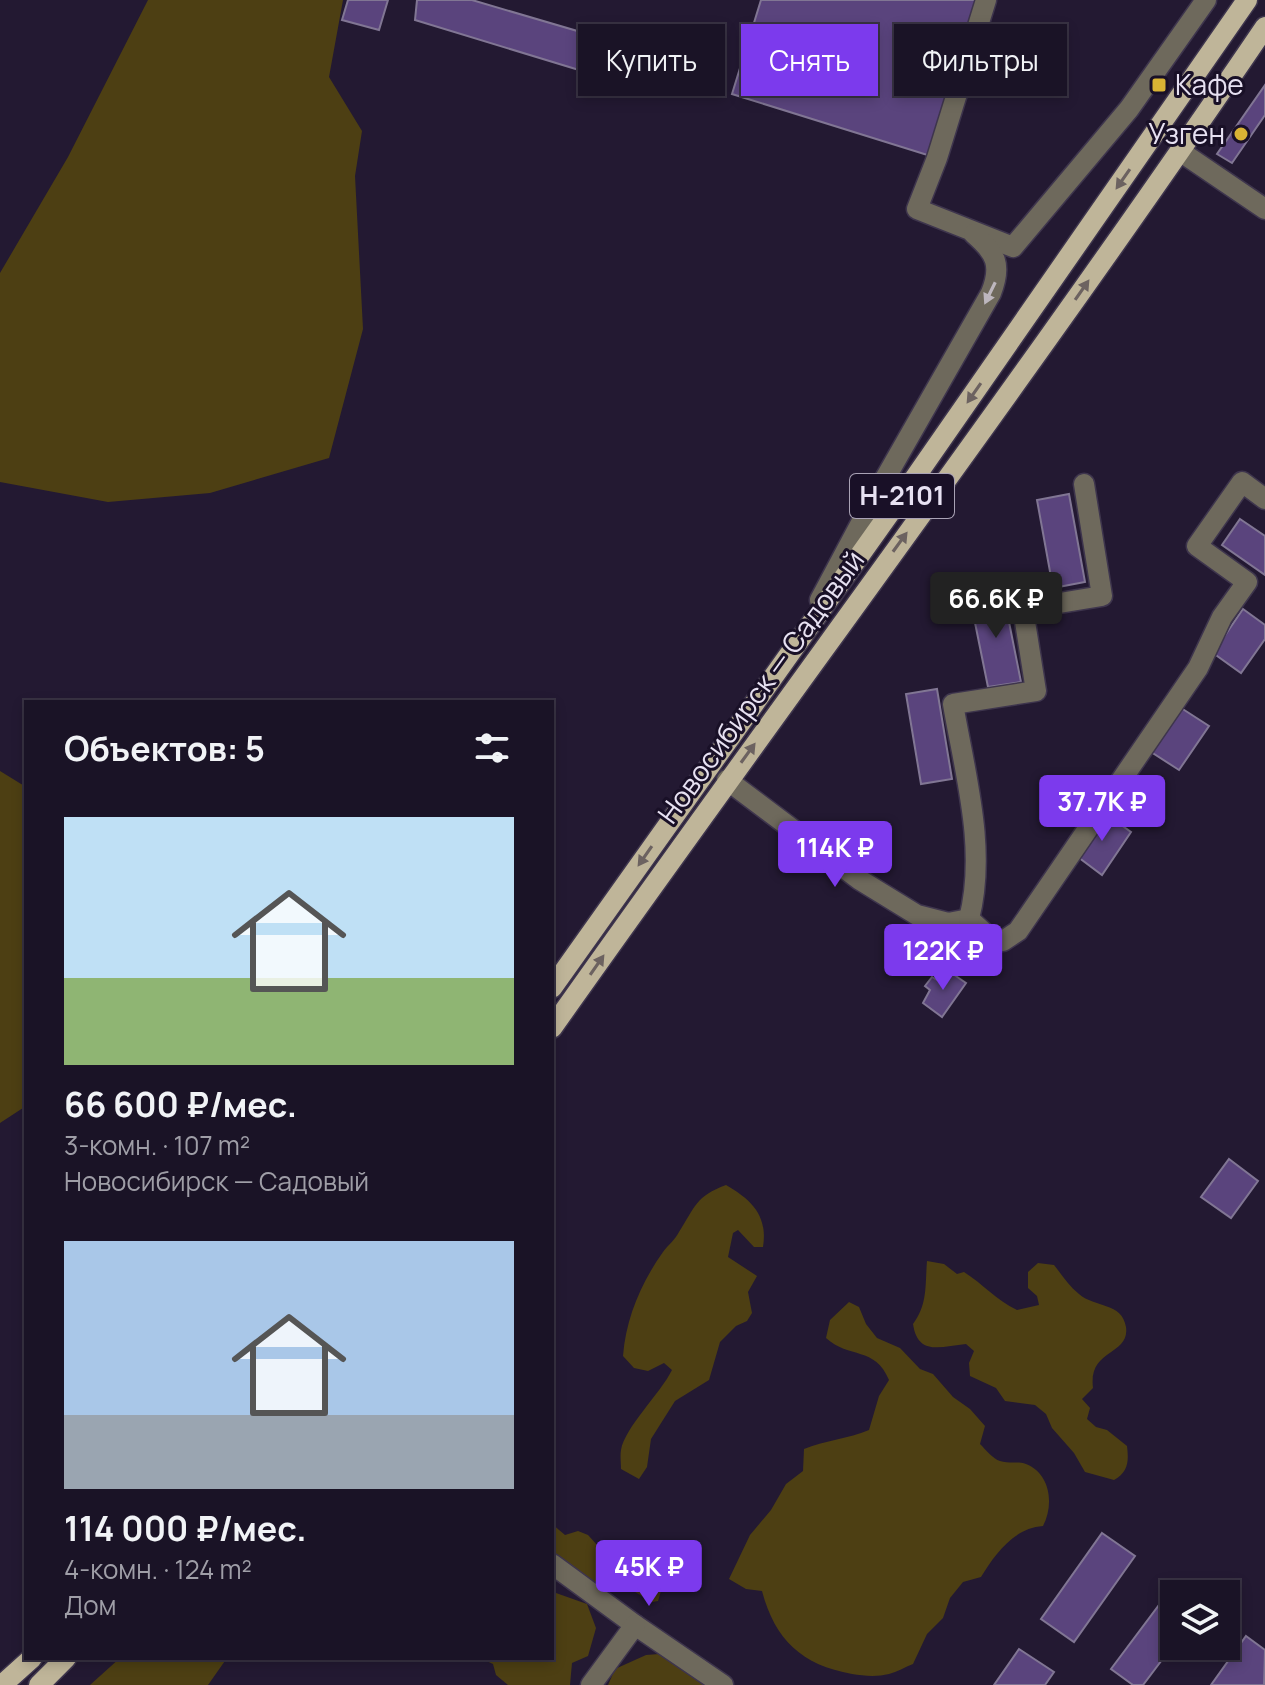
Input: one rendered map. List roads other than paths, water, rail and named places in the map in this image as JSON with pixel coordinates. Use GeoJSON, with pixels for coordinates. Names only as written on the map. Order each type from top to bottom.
{"type":"FeatureCollection","features":[{"type":"Feature","properties":{"kind":"main road","name":"Новосибирск — Садовый"},"geometry":{"type":"LineString","coordinates":[[554,985],[987,376],[1247,0]]}},
{"type":"Feature","properties":{"kind":"main road","name":"Новосибирск — Садовый"},"geometry":{"type":"LineString","coordinates":[[554,1025],[727,780],[1181,152],[1265,27]]}},
{"type":"Feature","properties":{"kind":"main road"},"geometry":{"type":"LineString","coordinates":[[2,1685],[30,1660]]}},
{"type":"Feature","properties":{"kind":"main road"},"geometry":{"type":"LineString","coordinates":[[39,1685],[64,1660]]}},
{"type":"Feature","properties":{"kind":"street"},"geometry":{"type":"LineString","coordinates":[[986,0],[937,158],[917,209],[1013,247],[1129,109],[1206,0]]}},
{"type":"Feature","properties":{"kind":"street"},"geometry":{"type":"LineString","coordinates":[[1181,152],[1265,209]]}},
{"type":"Feature","properties":{"kind":"street"},"geometry":{"type":"LineString","coordinates":[[797,642],[997,279],[997,263],[989,246],[968,229]]}},
{"type":"Feature","properties":{"kind":"street"},"geometry":{"type":"LineString","coordinates":[[969,919],[991,939],[1003,941],[1018,931],[1198,668],[1222,617],[1247,582],[1197,546],[1242,482],[1265,499]]}},
{"type":"Feature","properties":{"kind":"street"},"geometry":{"type":"LineString","coordinates":[[969,919],[974,899],[977,848],[953,704],[1036,691],[1023,609],[1102,596],[1084,484]]}},
{"type":"Feature","properties":{"kind":"street"},"geometry":{"type":"LineString","coordinates":[[727,780],[860,880],[917,915],[948,923],[969,919]]}},
{"type":"Feature","properties":{"kind":"street"},"geometry":{"type":"LineString","coordinates":[[554,1565],[723,1685]]}},
{"type":"Feature","properties":{"kind":"street"},"geometry":{"type":"LineString","coordinates":[[591,1685],[635,1625]]}},
{"type":"Feature","properties":{"kind":"place","name":"Кафе"},"geometry":{"type":"Point","coordinates":[1159,85]}},
{"type":"Feature","properties":{"kind":"place","name":"Узген"},"geometry":{"type":"Point","coordinates":[1241,134]}}]}
